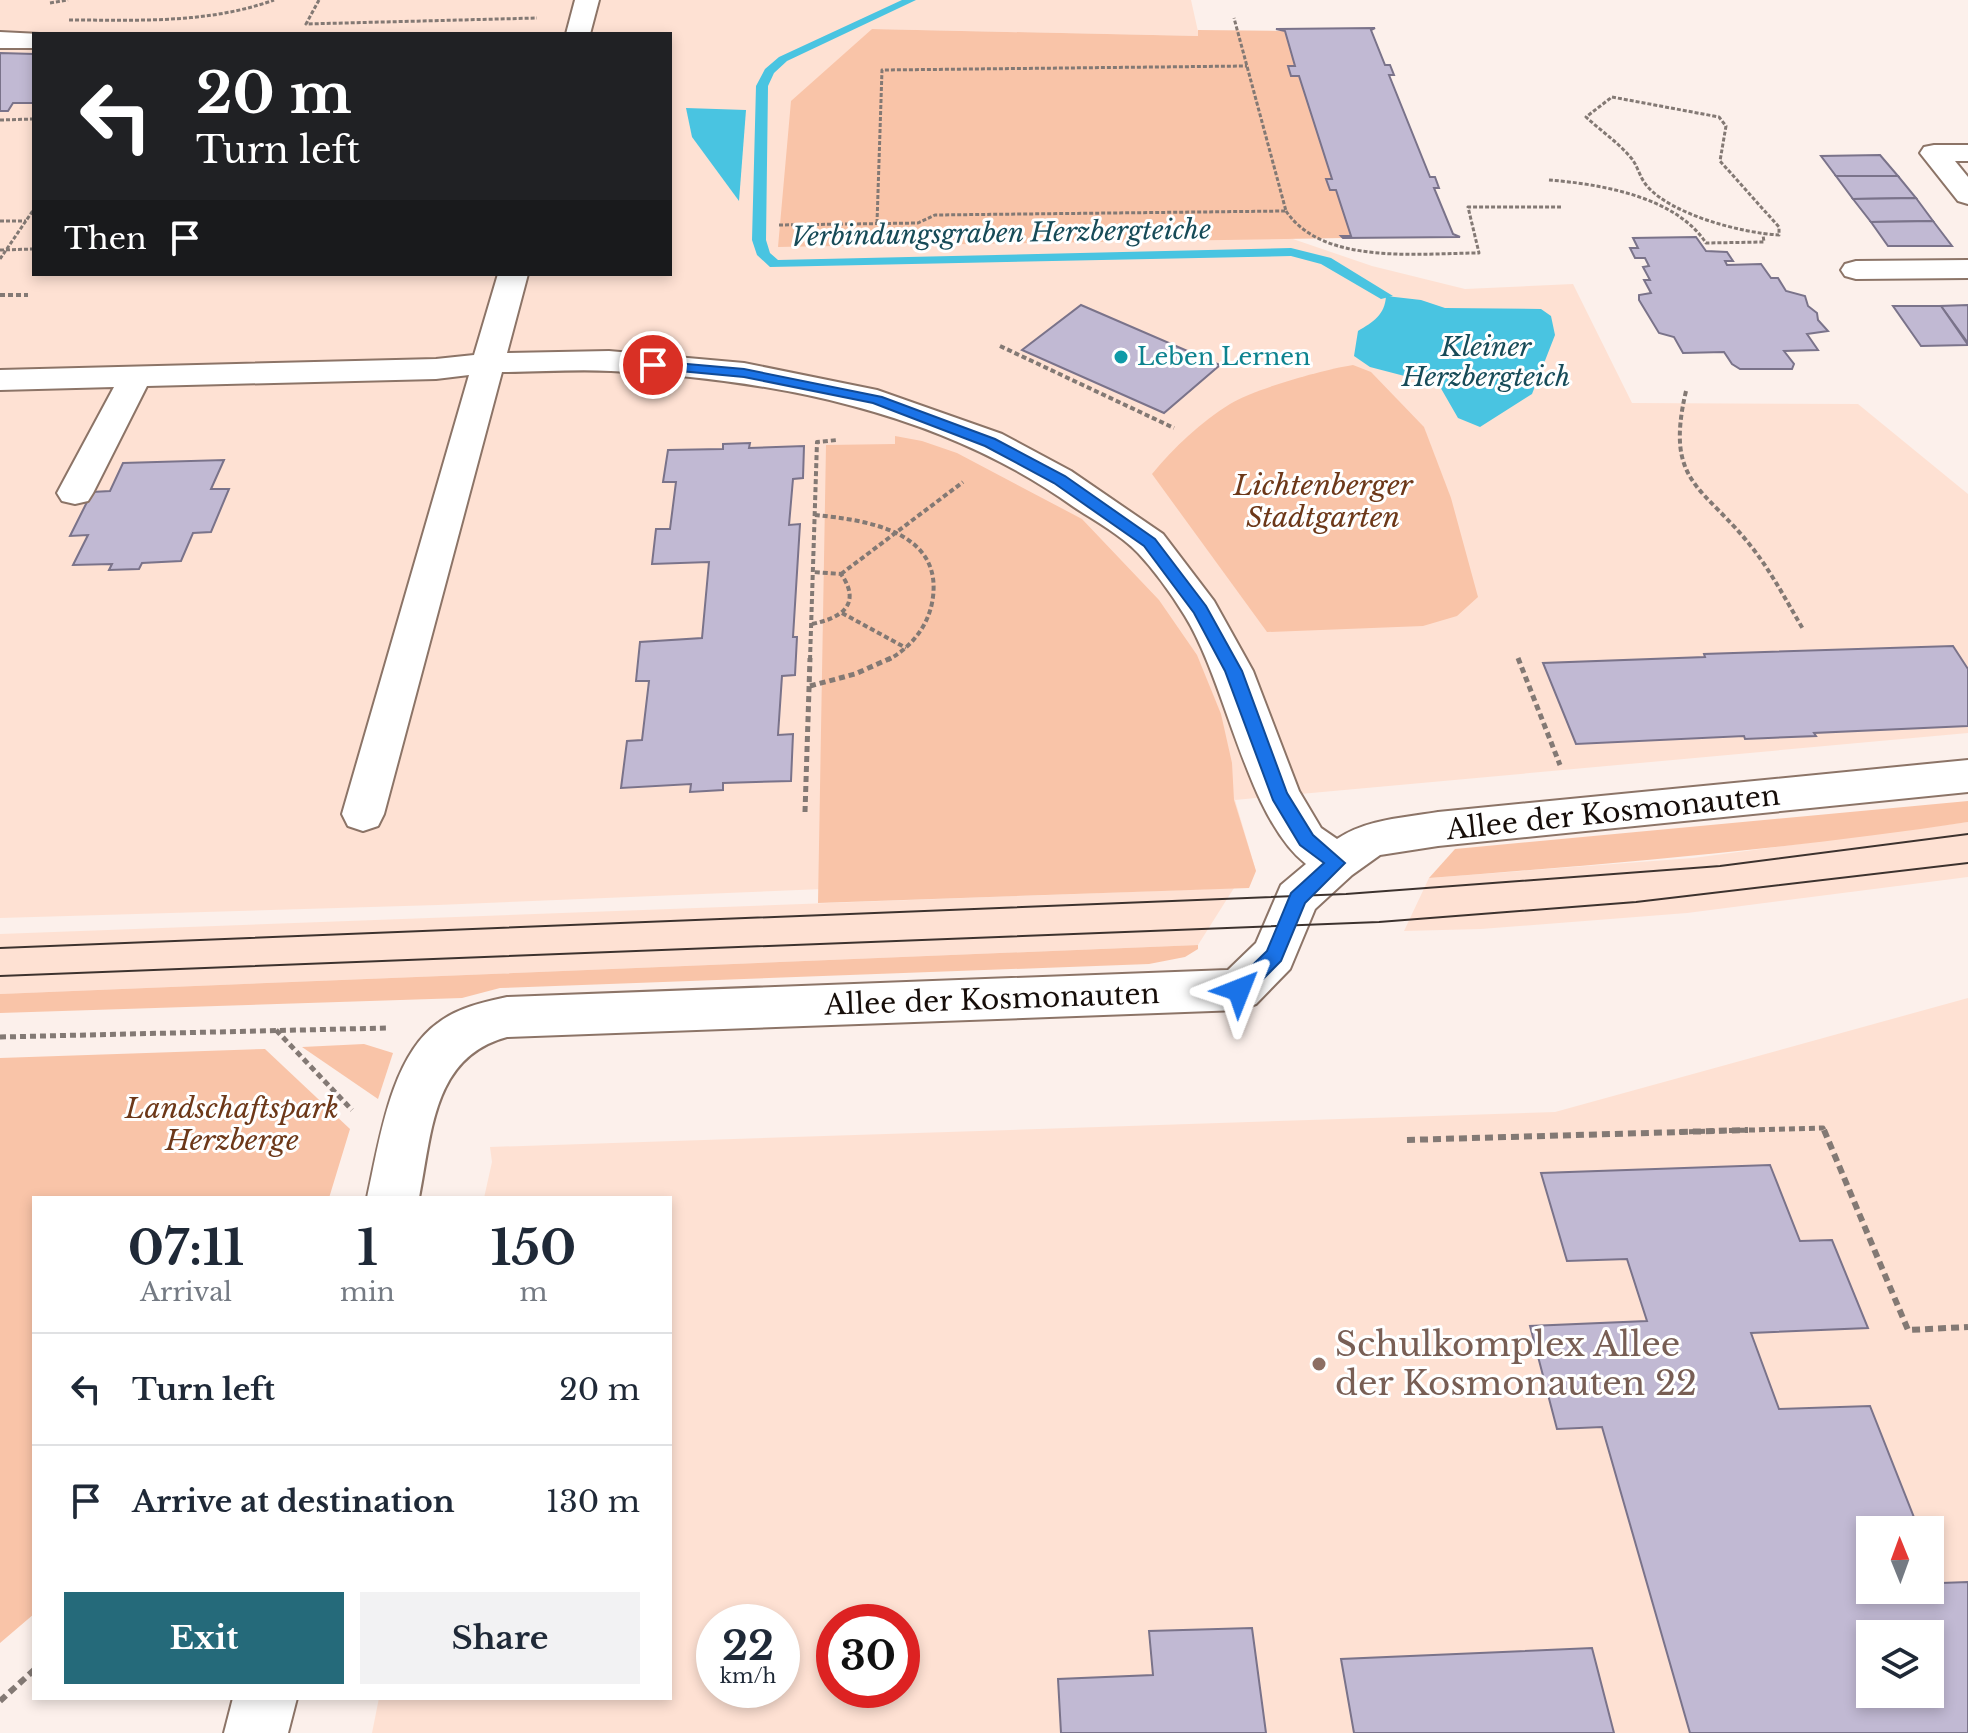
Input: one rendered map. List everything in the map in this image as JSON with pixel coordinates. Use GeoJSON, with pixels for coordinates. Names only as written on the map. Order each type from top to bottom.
{"type":"FeatureCollection","features":[{"type":"Feature","properties":{"kind":"street"},"geometry":{"type":"LineString","coordinates":[[0,40],[32,40]]}},
{"type":"Feature","properties":{"kind":"street"},"geometry":{"type":"LineString","coordinates":[[1968,153],[1934,153],[1968,195]]}},
{"type":"Feature","properties":{"kind":"street"},"geometry":{"type":"LineString","coordinates":[[1856,270],[1968,269]]}},
{"type":"Feature","properties":{"kind":"street"},"geometry":{"type":"LineString","coordinates":[[363,814],[512,276]]}},
{"type":"Feature","properties":{"kind":"street"},"geometry":{"type":"LineString","coordinates":[[0,380],[436,369],[488,363],[609,361],[744,373],[877,400],[1006,451],[1059,479],[1150,543],[1201,610],[1233,671],[1279,795],[1306,840],[1336,863]]}},
{"type":"Feature","properties":{"kind":"street"},"geometry":{"type":"LineString","coordinates":[[75,493],[136,376]]}},
{"type":"Feature","properties":{"kind":"street","name":"Allee der Kosmonauten"},"geometry":{"type":"LineString","coordinates":[[450,1040],[476,1026],[507,1017],[1239,990],[1274,955],[1297,898],[1336,863],[1369,840],[1438,829],[1968,776]]}},
{"type":"Feature","properties":{"kind":"street"},"geometry":{"type":"LineString","coordinates":[[393,1196],[417,1098],[429,1069],[450,1040]]}},
{"type":"Feature","properties":{"kind":"street"},"geometry":{"type":"LineString","coordinates":[[256,1733],[264,1700]]}},
{"type":"Feature","properties":{"kind":"path"},"geometry":{"type":"LineString","coordinates":[[44,3],[68,0]]}},
{"type":"Feature","properties":{"kind":"path"},"geometry":{"type":"LineString","coordinates":[[253,0],[260,6]]}},
{"type":"Feature","properties":{"kind":"path"},"geometry":{"type":"LineString","coordinates":[[61,20],[198,18],[260,6],[274,0]]}},
{"type":"Feature","properties":{"kind":"path"},"geometry":{"type":"LineString","coordinates":[[319,0],[306,24],[582,17]]}},
{"type":"Feature","properties":{"kind":"path"},"geometry":{"type":"LineString","coordinates":[[1234,18],[1286,211],[1298,229],[1354,252],[1479,253],[1468,207],[1561,207]]}},
{"type":"Feature","properties":{"kind":"path"},"geometry":{"type":"LineString","coordinates":[[310,32],[314,24]]}},
{"type":"Feature","properties":{"kind":"path"},"geometry":{"type":"LineString","coordinates":[[877,223],[882,70],[1247,66]]}},
{"type":"Feature","properties":{"kind":"path"},"geometry":{"type":"LineString","coordinates":[[1612,97],[1719,117],[1726,126],[1720,161],[1779,227],[1779,235],[1763,235],[1736,230],[1668,200],[1648,187],[1632,160],[1586,117],[1612,97]]}},
{"type":"Feature","properties":{"kind":"path"},"geometry":{"type":"LineString","coordinates":[[0,120],[32,119]]}},
{"type":"Feature","properties":{"kind":"path"},"geometry":{"type":"LineString","coordinates":[[1549,180],[1568,181],[1687,219],[1706,243],[1764,242],[1763,235]]}},
{"type":"Feature","properties":{"kind":"path"},"geometry":{"type":"LineString","coordinates":[[779,225],[918,223],[935,215],[1286,211]]}},
{"type":"Feature","properties":{"kind":"path"},"geometry":{"type":"LineString","coordinates":[[0,259],[32,212]]}},
{"type":"Feature","properties":{"kind":"path"},"geometry":{"type":"LineString","coordinates":[[0,221],[26,221]]}},
{"type":"Feature","properties":{"kind":"path"},"geometry":{"type":"LineString","coordinates":[[0,250],[32,249]]}},
{"type":"Feature","properties":{"kind":"path"},"geometry":{"type":"LineString","coordinates":[[0,295],[28,295]]}},
{"type":"Feature","properties":{"kind":"path"},"geometry":{"type":"LineString","coordinates":[[1000,346],[1174,428]]}},
{"type":"Feature","properties":{"kind":"path"},"geometry":{"type":"LineString","coordinates":[[1686,391],[1676,423],[1684,472],[1761,559],[1803,629]]}},
{"type":"Feature","properties":{"kind":"path"},"geometry":{"type":"LineString","coordinates":[[805,812],[817,442],[836,440],[877,400]]}},
{"type":"Feature","properties":{"kind":"path"},"geometry":{"type":"LineString","coordinates":[[813,572],[841,574],[1006,451]]}},
{"type":"Feature","properties":{"kind":"path"},"geometry":{"type":"LineString","coordinates":[[810,686],[862,673],[906,648],[927,620],[934,597],[931,572],[922,551],[895,532],[879,525],[815,515]]}},
{"type":"Feature","properties":{"kind":"path"},"geometry":{"type":"LineString","coordinates":[[812,624],[826,623],[848,607],[851,596],[849,583],[841,574]]}},
{"type":"Feature","properties":{"kind":"path"},"geometry":{"type":"LineString","coordinates":[[842,613],[906,648]]}},
{"type":"Feature","properties":{"kind":"path"},"geometry":{"type":"LineString","coordinates":[[1518,658],[1561,769]]}},
{"type":"Feature","properties":{"kind":"path"},"geometry":{"type":"LineString","coordinates":[[0,1037],[375,1026],[450,1040]]}},
{"type":"Feature","properties":{"kind":"path"},"geometry":{"type":"LineString","coordinates":[[275,1030],[360,1118]]}},
{"type":"Feature","properties":{"kind":"path"},"geometry":{"type":"LineString","coordinates":[[1407,1140],[1823,1128],[1908,1330],[1968,1327]]}},
{"type":"Feature","properties":{"kind":"path"},"geometry":{"type":"LineString","coordinates":[[0,1701],[32,1672]]}},
{"type":"Feature","properties":{"kind":"shaded area"},"geometry":{"type":"Polygon","coordinates":[[[0,0],[1191,0],[1199,36],[872,29],[778,247],[1290,238],[1372,266],[1465,289],[1573,284],[1632,403],[1858,404],[1968,494],[1968,733],[1235,800],[1256,871],[438,905],[0,918],[0,0]]]}},
{"type":"Feature","properties":{"kind":"shaded area"},"geometry":{"type":"Polygon","coordinates":[[[1968,822],[1968,877],[1687,913],[1481,929],[1404,931],[1429,878],[1693,858],[1968,822]]]}},
{"type":"Feature","properties":{"kind":"shaded area"},"geometry":{"type":"Polygon","coordinates":[[[1234,888],[1198,945],[0,994],[0,934],[1234,888]]]}},
{"type":"Feature","properties":{"kind":"shaded area","name":"Schulkomplex Allee der Kosmonauten 22"},"geometry":{"type":"Polygon","coordinates":[[[1968,998],[1968,1733],[372,1733],[379,1700],[672,1700],[672,1196],[484,1196],[492,1162],[490,1147],[1555,1112],[1968,998]]]}},
{"type":"Feature","properties":{"kind":"green space"},"geometry":{"type":"Polygon","coordinates":[[[872,29],[1198,36],[1198,30],[1285,31],[1295,66],[1288,66],[1291,76],[1299,76],[1332,179],[1326,180],[1330,190],[1336,190],[1351,236],[778,247],[791,101],[872,29]]]}},
{"type":"Feature","properties":{"kind":"green space","name":"Lichtenberger Stadtgarten"},"geometry":{"type":"Polygon","coordinates":[[[1353,365],[1371,372],[1424,427],[1451,498],[1478,597],[1457,616],[1423,626],[1267,632],[1152,474],[1188,436],[1230,404],[1290,380],[1353,365]]]}},
{"type":"Feature","properties":{"kind":"green space"},"geometry":{"type":"Polygon","coordinates":[[[895,436],[957,453],[1082,519],[1159,600],[1197,655],[1221,714],[1232,763],[1234,800],[1256,871],[1249,888],[818,903],[826,445],[895,444],[895,436]]]}},
{"type":"Feature","properties":{"kind":"green space"},"geometry":{"type":"Polygon","coordinates":[[[1968,801],[1968,822],[1901,832],[1767,848],[1429,878],[1455,849],[1968,801]]]}},
{"type":"Feature","properties":{"kind":"green space"},"geometry":{"type":"Polygon","coordinates":[[[1198,945],[1198,949],[1185,957],[1149,964],[500,988],[462,998],[0,1013],[0,994],[1198,945]]]}},
{"type":"Feature","properties":{"kind":"green space"},"geometry":{"type":"Polygon","coordinates":[[[364,1044],[393,1053],[378,1099],[302,1047],[364,1044]]]}},
{"type":"Feature","properties":{"kind":"green space","name":"Landschaftspark Herzberge"},"geometry":{"type":"Polygon","coordinates":[[[265,1049],[350,1129],[330,1196],[32,1196],[32,1616],[0,1643],[0,1058],[265,1049]]]}},
{"type":"Feature","properties":{"kind":"water"},"geometry":{"type":"Polygon","coordinates":[[[686,108],[746,110],[739,201],[692,137],[686,108]]]}},
{"type":"Feature","properties":{"kind":"water","name":"Kleiner Herzbergteich"},"geometry":{"type":"Polygon","coordinates":[[[1386,296],[1421,300],[1445,308],[1541,309],[1551,316],[1555,335],[1532,394],[1480,427],[1458,418],[1439,385],[1370,367],[1354,356],[1358,331],[1381,313],[1386,296]]]}},
{"type":"Feature","properties":{"kind":"building"},"geometry":{"type":"Polygon","coordinates":[[[1375,28],[1371,30],[1385,65],[1390,65],[1394,75],[1389,75],[1430,177],[1435,177],[1439,188],[1434,188],[1453,234],[1460,237],[1341,236],[1351,236],[1336,190],[1330,190],[1326,179],[1332,179],[1299,76],[1291,76],[1288,66],[1295,66],[1285,31],[1276,29],[1375,28]]]}},
{"type":"Feature","properties":{"kind":"building"},"geometry":{"type":"Polygon","coordinates":[[[0,53],[32,54],[32,103],[13,103],[8,111],[0,111],[0,53]]]}},
{"type":"Feature","properties":{"kind":"building"},"geometry":{"type":"Polygon","coordinates":[[[1880,155],[1898,176],[1836,176],[1821,156],[1880,155]]]}},
{"type":"Feature","properties":{"kind":"building"},"geometry":{"type":"Polygon","coordinates":[[[1836,176],[1898,176],[1916,198],[1853,199],[1836,176]]]}},
{"type":"Feature","properties":{"kind":"building"},"geometry":{"type":"Polygon","coordinates":[[[1916,198],[1933,221],[1871,222],[1853,199],[1916,198]]]}},
{"type":"Feature","properties":{"kind":"building"},"geometry":{"type":"Polygon","coordinates":[[[1933,221],[1952,246],[1888,246],[1871,222],[1933,221]]]}},
{"type":"Feature","properties":{"kind":"building"},"geometry":{"type":"Polygon","coordinates":[[[1696,237],[1706,251],[1727,252],[1733,261],[1725,261],[1727,265],[1761,264],[1771,278],[1778,278],[1786,291],[1805,296],[1808,306],[1817,313],[1818,320],[1828,331],[1807,334],[1818,350],[1784,351],[1794,364],[1792,369],[1740,369],[1724,352],[1683,353],[1674,337],[1659,333],[1639,300],[1639,295],[1651,293],[1644,280],[1650,280],[1643,267],[1649,266],[1645,258],[1635,258],[1630,248],[1638,248],[1633,238],[1696,237]]]}},
{"type":"Feature","properties":{"kind":"building","name":"Leben Lernen"},"geometry":{"type":"Polygon","coordinates":[[[1081,305],[1220,365],[1164,413],[1022,350],[1081,305]]]}},
{"type":"Feature","properties":{"kind":"building"},"geometry":{"type":"Polygon","coordinates":[[[1968,305],[1968,343],[1941,306],[1968,305]]]}},
{"type":"Feature","properties":{"kind":"building"},"geometry":{"type":"Polygon","coordinates":[[[1893,306],[1941,306],[1968,345],[1921,346],[1893,306]]]}},
{"type":"Feature","properties":{"kind":"building"},"geometry":{"type":"Polygon","coordinates":[[[750,443],[749,448],[804,446],[803,478],[793,479],[789,525],[800,524],[793,637],[797,637],[795,675],[782,676],[778,735],[793,734],[791,781],[723,783],[723,790],[690,792],[691,784],[621,788],[627,741],[642,740],[649,681],[636,681],[640,642],[702,638],[709,562],[652,564],[656,529],[670,529],[676,482],[663,482],[668,450],[723,449],[723,444],[750,443]]]}},
{"type":"Feature","properties":{"kind":"building"},"geometry":{"type":"Polygon","coordinates":[[[224,460],[211,489],[229,489],[211,532],[193,533],[181,561],[142,563],[139,569],[109,570],[112,564],[73,565],[88,535],[70,536],[92,492],[110,491],[123,463],[224,460]]]}},
{"type":"Feature","properties":{"kind":"building"},"geometry":{"type":"Polygon","coordinates":[[[1953,646],[1968,669],[1968,726],[1745,739],[1744,736],[1576,744],[1543,663],[1705,657],[1704,654],[1953,646]]]}},
{"type":"Feature","properties":{"kind":"building"},"geometry":{"type":"Polygon","coordinates":[[[1770,1165],[1800,1241],[1832,1240],[1868,1328],[1751,1333],[1779,1409],[1870,1406],[1913,1516],[1856,1516],[1856,1604],[1944,1604],[1944,1583],[1968,1582],[1968,1733],[1690,1733],[1602,1427],[1557,1429],[1530,1326],[1647,1321],[1627,1259],[1567,1261],[1541,1173],[1770,1165]]]}},
{"type":"Feature","properties":{"kind":"building"},"geometry":{"type":"Polygon","coordinates":[[[1252,1628],[1266,1733],[1061,1733],[1058,1679],[1153,1675],[1149,1631],[1252,1628]]]}},
{"type":"Feature","properties":{"kind":"building"},"geometry":{"type":"Polygon","coordinates":[[[1592,1648],[1614,1733],[1354,1733],[1341,1659],[1592,1648]]]}},
{"type":"Feature","properties":{"kind":"waterway","name":"Verbindungsgraben Herzbergteiche"},"geometry":{"type":"LineString","coordinates":[[911,0],[783,59],[769,71],[762,86],[759,240],[764,255],[775,264],[1291,252],[1326,261],[1386,296]]}},
{"type":"Feature","properties":{"kind":"tram line"},"geometry":{"type":"LineString","coordinates":[[0,948],[1346,894],[1720,866],[1968,834]]}},
{"type":"Feature","properties":{"kind":"tram line"},"geometry":{"type":"LineString","coordinates":[[0,976],[1379,922],[1636,902],[1968,863]]}},
{"type":"Feature","properties":{"kind":"place","name":"Leben Lernen"},"geometry":{"type":"Point","coordinates":[1121,357]}},
{"type":"Feature","properties":{"kind":"place","name":"Schulkomplex Allee der Kosmonauten 22"},"geometry":{"type":"Point","coordinates":[1319,1364]}},
{"type":"Feature","properties":{"kind":"route"},"geometry":{"type":"LineString","coordinates":[[653,365],[744,373],[877,400],[990,442],[1059,479],[1150,543],[1201,610],[1233,671],[1279,795],[1306,840],[1336,863],[1297,898],[1274,955],[1239,990]]}}]}
